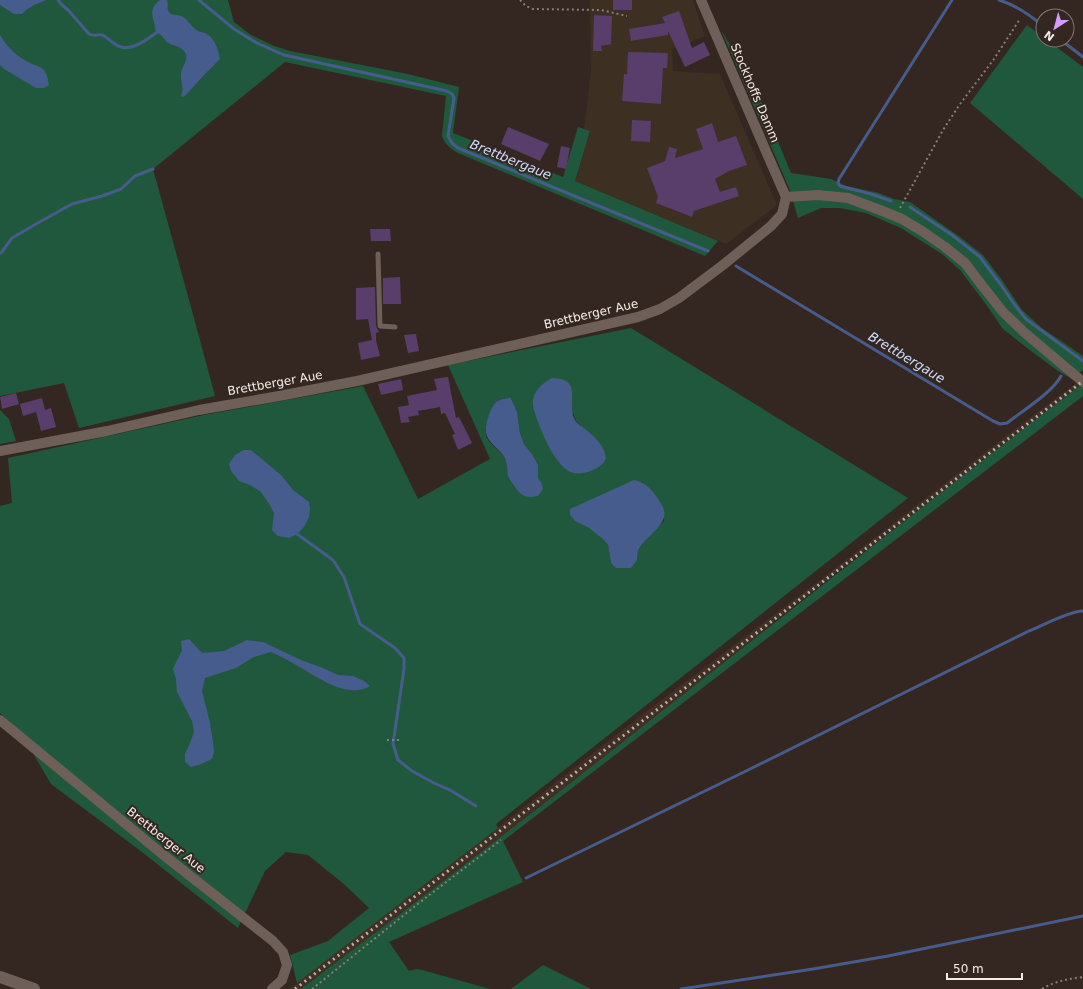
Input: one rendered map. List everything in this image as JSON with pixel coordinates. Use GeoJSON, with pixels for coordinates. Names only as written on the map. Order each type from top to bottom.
{"type":"FeatureCollection","features":[{"type":"Feature","properties":{"kind":"main road"},"geometry":{"type":"LineString","coordinates":[[0,977],[34,989]]}},
{"type":"Feature","properties":{"kind":"street","name":"Stockhoffs Damm"},"geometry":{"type":"LineString","coordinates":[[701,0],[786,197]]}},
{"type":"Feature","properties":{"kind":"street"},"geometry":{"type":"LineString","coordinates":[[786,197],[818,195],[848,198],[902,219],[922,231],[965,263],[1002,312],[1025,334],[1083,382]]}},
{"type":"Feature","properties":{"kind":"street","name":"Brettberger Aue"},"geometry":{"type":"LineString","coordinates":[[0,451],[107,431],[199,410],[357,381],[638,317],[660,309],[679,298],[723,265],[771,226],[782,214],[786,197]]}},
{"type":"Feature","properties":{"kind":"street","name":"Brettberger Aue"},"geometry":{"type":"LineString","coordinates":[[0,720],[161,854],[273,941],[283,952],[286,965],[282,980],[272,989]]}},
{"type":"Feature","properties":{"kind":"lane"},"geometry":{"type":"LineString","coordinates":[[378,254],[380,326],[395,327]]}},
{"type":"Feature","properties":{"kind":"path"},"geometry":{"type":"LineString","coordinates":[[520,0],[526,6],[534,9],[601,10],[627,16]]}},
{"type":"Feature","properties":{"kind":"path"},"geometry":{"type":"LineString","coordinates":[[892,215],[900,208],[947,124],[960,104],[994,59],[1020,19]]}},
{"type":"Feature","properties":{"kind":"path"},"geometry":{"type":"LineString","coordinates":[[387,740],[402,740]]}},
{"type":"Feature","properties":{"kind":"path"},"geometry":{"type":"LineString","coordinates":[[312,989],[419,903],[501,840]]}},
{"type":"Feature","properties":{"kind":"path"},"geometry":{"type":"LineString","coordinates":[[1042,989],[1049,984],[1059,981],[1083,977]]}},
{"type":"Feature","properties":{"kind":"shaded area"},"geometry":{"type":"Polygon","coordinates":[[[590,0],[693,0],[705,36],[672,49],[673,71],[720,74],[777,205],[726,244],[575,181],[590,131],[584,129],[591,71],[590,0]]]}},
{"type":"Feature","properties":{"kind":"shaded area"},"geometry":{"type":"Polygon","coordinates":[[[1083,378],[1083,384],[836,573],[647,724],[506,833],[301,989],[289,989],[639,717],[1083,378]]]}},
{"type":"Feature","properties":{"kind":"green space"},"geometry":{"type":"Polygon","coordinates":[[[0,0],[228,0],[234,22],[251,35],[274,46],[290,51],[408,74],[459,87],[453,133],[563,177],[578,127],[590,131],[575,181],[718,241],[705,256],[458,153],[448,146],[442,136],[446,96],[285,62],[153,169],[215,396],[79,428],[64,383],[0,396],[0,0]]]}},
{"type":"Feature","properties":{"kind":"green space"},"geometry":{"type":"Polygon","coordinates":[[[1027,25],[1035,31],[1035,48],[1058,48],[1083,67],[1083,199],[970,103],[1027,25]]]}},
{"type":"Feature","properties":{"kind":"green space"},"geometry":{"type":"Polygon","coordinates":[[[721,30],[754,84],[791,173],[831,179],[846,186],[879,193],[894,199],[910,202],[983,255],[1022,310],[1042,328],[1083,356],[1083,370],[1072,379],[1058,371],[1031,351],[1003,329],[960,270],[942,254],[901,228],[866,213],[840,208],[821,208],[798,218],[789,188],[721,30]]]}},
{"type":"Feature","properties":{"kind":"green space"},"geometry":{"type":"Polygon","coordinates":[[[631,328],[908,498],[496,824],[498,828],[297,983],[290,955],[328,941],[369,908],[345,885],[308,855],[286,852],[265,871],[238,928],[142,852],[51,784],[34,755],[37,747],[0,713],[0,506],[12,503],[8,458],[204,415],[363,386],[418,499],[490,459],[448,365],[631,328]],[[511,398],[496,402],[490,413],[487,422],[487,438],[490,443],[504,456],[509,478],[541,482],[538,478],[538,471],[532,454],[524,444],[520,433],[517,412],[511,398]],[[573,413],[554,456],[581,426],[576,421],[573,413]],[[642,482],[575,521],[589,528],[603,538],[609,548],[611,563],[637,560],[637,552],[642,544],[664,521],[664,511],[650,489],[642,482]]]}},
{"type":"Feature","properties":{"kind":"green space"},"geometry":{"type":"Polygon","coordinates":[[[1081,385],[1083,388],[1083,396],[503,841],[523,882],[389,942],[409,971],[416,969],[422,970],[490,989],[301,989],[561,790],[917,511],[1081,385]]]}},
{"type":"Feature","properties":{"kind":"green space"},"geometry":{"type":"Polygon","coordinates":[[[0,410],[9,419],[16,441],[0,444],[0,410]]]}},
{"type":"Feature","properties":{"kind":"green space"},"geometry":{"type":"Polygon","coordinates":[[[543,965],[591,989],[511,989],[543,965]]]}},
{"type":"Feature","properties":{"kind":"water"},"geometry":{"type":"Polygon","coordinates":[[[0,0],[46,0],[31,7],[22,14],[14,14],[0,5],[0,0]]]}},
{"type":"Feature","properties":{"kind":"water"},"geometry":{"type":"Polygon","coordinates":[[[160,0],[167,0],[170,13],[183,17],[195,29],[211,37],[216,44],[220,59],[185,96],[182,97],[181,95],[183,89],[181,72],[186,56],[182,49],[169,43],[161,35],[156,33],[152,11],[160,0]]]}},
{"type":"Feature","properties":{"kind":"water"},"geometry":{"type":"Polygon","coordinates":[[[0,35],[9,48],[16,54],[44,70],[47,75],[49,85],[44,88],[36,88],[4,69],[0,65],[0,35]]]}},
{"type":"Feature","properties":{"kind":"water"},"geometry":{"type":"Polygon","coordinates":[[[552,378],[562,379],[571,387],[572,413],[575,420],[596,438],[605,453],[606,458],[602,465],[594,470],[584,473],[575,473],[567,470],[555,457],[544,437],[537,420],[533,400],[540,387],[552,378]]]}},
{"type":"Feature","properties":{"kind":"water"},"geometry":{"type":"Polygon","coordinates":[[[506,398],[511,398],[517,412],[520,433],[524,444],[538,465],[538,478],[543,489],[538,496],[526,496],[518,491],[508,477],[504,457],[490,441],[486,433],[488,418],[496,402],[506,398]]]}},
{"type":"Feature","properties":{"kind":"water"},"geometry":{"type":"Polygon","coordinates":[[[244,450],[251,450],[281,475],[293,490],[309,502],[309,517],[304,527],[297,534],[289,538],[278,536],[272,530],[274,513],[261,492],[250,485],[239,481],[231,471],[229,464],[235,455],[244,450]]]}},
{"type":"Feature","properties":{"kind":"water"},"geometry":{"type":"Polygon","coordinates":[[[634,480],[644,484],[652,490],[663,507],[664,516],[659,527],[641,546],[638,552],[637,560],[631,568],[616,568],[611,563],[608,545],[589,528],[575,521],[570,515],[570,509],[634,480]]]}},
{"type":"Feature","properties":{"kind":"water"},"geometry":{"type":"Polygon","coordinates":[[[189,639],[202,653],[224,651],[247,640],[263,642],[338,675],[353,676],[364,681],[370,686],[361,690],[352,690],[332,685],[271,652],[254,657],[236,668],[205,678],[202,691],[210,723],[214,752],[212,759],[191,767],[185,762],[185,754],[194,732],[192,721],[177,692],[176,679],[173,669],[182,651],[181,641],[189,639]]]}},
{"type":"Feature","properties":{"kind":"building"},"geometry":{"type":"Polygon","coordinates":[[[613,0],[632,0],[632,10],[613,10],[613,0]]]}},
{"type":"Feature","properties":{"kind":"building"},"geometry":{"type":"Polygon","coordinates":[[[679,11],[692,48],[704,42],[710,55],[685,67],[668,31],[668,35],[631,41],[629,29],[665,23],[662,17],[679,11]]]}},
{"type":"Feature","properties":{"kind":"building"},"geometry":{"type":"Polygon","coordinates":[[[594,15],[612,16],[611,44],[601,46],[602,51],[593,51],[594,15]]]}},
{"type":"Feature","properties":{"kind":"building"},"geometry":{"type":"Polygon","coordinates":[[[628,52],[668,53],[667,68],[663,68],[661,104],[622,101],[624,74],[627,74],[628,52]]]}},
{"type":"Feature","properties":{"kind":"building"},"geometry":{"type":"Polygon","coordinates":[[[632,120],[651,121],[650,142],[631,141],[632,120]]]}},
{"type":"Feature","properties":{"kind":"building"},"geometry":{"type":"Polygon","coordinates":[[[712,123],[718,142],[736,136],[747,165],[729,171],[715,179],[720,192],[736,187],[739,196],[694,211],[692,217],[656,203],[658,197],[647,168],[665,161],[669,147],[677,149],[675,158],[703,149],[696,129],[712,123]]]}},
{"type":"Feature","properties":{"kind":"building"},"geometry":{"type":"Polygon","coordinates":[[[508,127],[549,144],[540,161],[501,144],[508,127]]]}},
{"type":"Feature","properties":{"kind":"building"},"geometry":{"type":"Polygon","coordinates":[[[561,146],[570,148],[566,169],[557,167],[561,146]]]}},
{"type":"Feature","properties":{"kind":"building"},"geometry":{"type":"Polygon","coordinates":[[[370,229],[390,229],[391,241],[371,241],[370,229]]]}},
{"type":"Feature","properties":{"kind":"building"},"geometry":{"type":"Polygon","coordinates":[[[400,277],[401,304],[383,304],[383,278],[400,277]]]}},
{"type":"Feature","properties":{"kind":"building"},"geometry":{"type":"Polygon","coordinates":[[[375,287],[376,326],[379,332],[376,333],[376,340],[380,356],[361,360],[358,343],[372,340],[368,319],[356,320],[356,288],[375,287]]]}},
{"type":"Feature","properties":{"kind":"building"},"geometry":{"type":"Polygon","coordinates":[[[416,334],[419,351],[408,353],[404,335],[416,334]]]}},
{"type":"Feature","properties":{"kind":"building"},"geometry":{"type":"Polygon","coordinates":[[[448,377],[456,418],[459,417],[472,443],[458,450],[452,435],[455,434],[445,413],[441,414],[440,407],[418,411],[419,415],[408,417],[410,422],[401,423],[398,407],[409,405],[407,396],[437,390],[434,379],[448,377]]]}},
{"type":"Feature","properties":{"kind":"building"},"geometry":{"type":"Polygon","coordinates":[[[401,379],[403,390],[381,395],[378,384],[401,379]]]}},
{"type":"Feature","properties":{"kind":"building"},"geometry":{"type":"Polygon","coordinates":[[[16,393],[19,404],[2,409],[0,397],[16,393]]]}},
{"type":"Feature","properties":{"kind":"building"},"geometry":{"type":"Polygon","coordinates":[[[42,398],[45,410],[51,408],[56,427],[41,431],[36,412],[23,416],[20,404],[42,398]]]}},
{"type":"Feature","properties":{"kind":"waterway"},"geometry":{"type":"LineString","coordinates":[[58,0],[89,34],[104,36],[120,47],[131,47],[147,40],[156,33]]}},
{"type":"Feature","properties":{"kind":"waterway","name":"Brettbergaue"},"geometry":{"type":"LineString","coordinates":[[199,0],[234,29],[257,43],[284,55],[447,91],[452,94],[454,98],[448,136],[452,143],[458,148],[708,251]]}},
{"type":"Feature","properties":{"kind":"waterway"},"geometry":{"type":"LineString","coordinates":[[891,201],[840,186],[838,183],[839,179],[952,0]]}},
{"type":"Feature","properties":{"kind":"waterway"},"geometry":{"type":"LineString","coordinates":[[999,0],[1011,5],[1035,20]]}},
{"type":"Feature","properties":{"kind":"waterway"},"geometry":{"type":"LineString","coordinates":[[1071,48],[1083,57]]}},
{"type":"Feature","properties":{"kind":"waterway"},"geometry":{"type":"LineString","coordinates":[[1,253],[12,238],[72,204],[121,189],[135,176],[153,169]]}},
{"type":"Feature","properties":{"kind":"waterway"},"geometry":{"type":"LineString","coordinates":[[910,207],[952,235],[980,257],[1026,319],[1083,361]]}},
{"type":"Feature","properties":{"kind":"waterway","name":"Brettbergaue"},"geometry":{"type":"LineString","coordinates":[[736,266],[1000,424],[1007,423],[1036,401],[1051,389],[1061,376]]}},
{"type":"Feature","properties":{"kind":"waterway"},"geometry":{"type":"LineString","coordinates":[[297,534],[333,560],[344,577],[360,624],[395,648],[404,658],[404,669],[393,744],[398,760],[412,771],[450,790],[476,806]]}},
{"type":"Feature","properties":{"kind":"waterway"},"geometry":{"type":"LineString","coordinates":[[526,878],[1029,631],[1072,613],[1083,611]]}},
{"type":"Feature","properties":{"kind":"waterway"},"geometry":{"type":"LineString","coordinates":[[681,989],[888,956],[1083,916]]}},
{"type":"Feature","properties":{"kind":"railway"},"geometry":{"type":"LineString","coordinates":[[295,989],[1083,381]]}}]}
